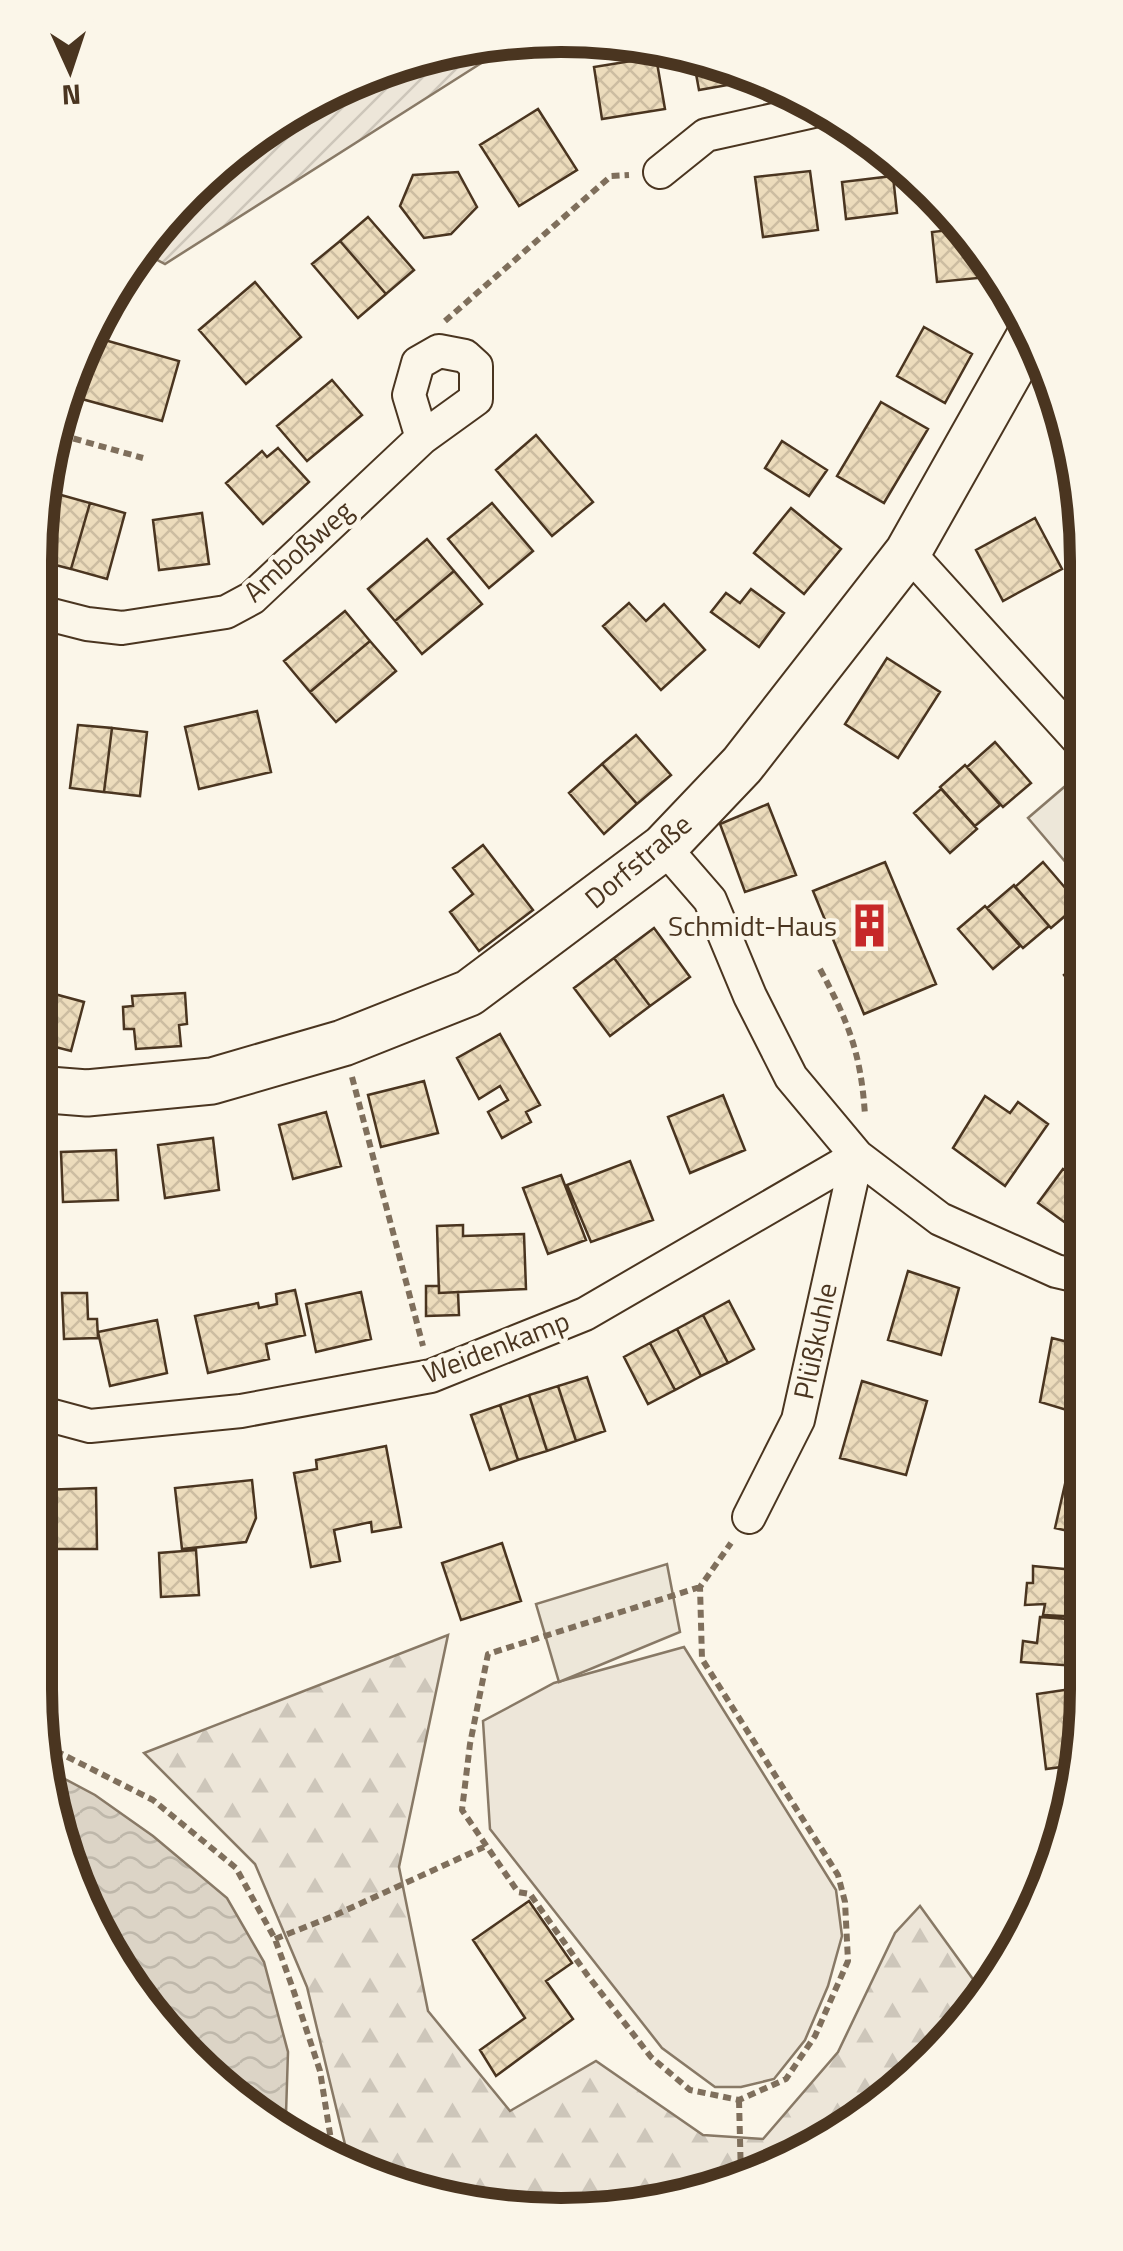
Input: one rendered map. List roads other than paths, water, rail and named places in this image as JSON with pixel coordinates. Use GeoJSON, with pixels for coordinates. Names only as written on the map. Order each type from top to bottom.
{"type":"FeatureCollection","features":[{"type":"Feature","properties":{"kind":"street"},"geometry":{"type":"LineString","coordinates":[[660,172],[706,135],[803,114]]}},
{"type":"Feature","properties":{"kind":"street","name":"Dorfstraße"},"geometry":{"type":"LineString","coordinates":[[52,1090],[87,1093],[212,1080],[343,1044],[470,992],[664,847],[742,764],[908,552],[1023,348]]}},
{"type":"Feature","properties":{"kind":"street","name":"Amboßweg"},"geometry":{"type":"LineString","coordinates":[[52,615],[122,628],[226,612],[252,598],[422,438],[476,399],[476,366],[465,356],[440,351],[418,363],[409,396],[422,438]]}},
{"type":"Feature","properties":{"kind":"street"},"geometry":{"type":"LineString","coordinates":[[908,552],[1070,731]]}},
{"type":"Feature","properties":{"kind":"street"},"geometry":{"type":"LineString","coordinates":[[664,847],[710,900],[750,996],[791,1077],[857,1156],[940,1219],[1070,1274]]}},
{"type":"Feature","properties":{"kind":"street","name":"Weidenkamp"},"geometry":{"type":"LineString","coordinates":[[52,1416],[90,1426],[241,1411],[430,1376],[584,1314],[857,1156]]}},
{"type":"Feature","properties":{"kind":"street","name":"Plüßkuhle"},"geometry":{"type":"LineString","coordinates":[[749,1517],[798,1420],[857,1156]]}},
{"type":"Feature","properties":{"kind":"water"},"geometry":{"type":"Polygon","coordinates":[[[60,1776],[95,1795],[153,1836],[227,1898],[264,1962],[288,2052],[286,2114],[252,2093],[202,2049],[138,1972],[91,1884],[60,1776]]]}},
{"type":"Feature","properties":{"kind":"place","name":"Schmidt-Haus"},"geometry":{"type":"Point","coordinates":[870,926]}}]}
